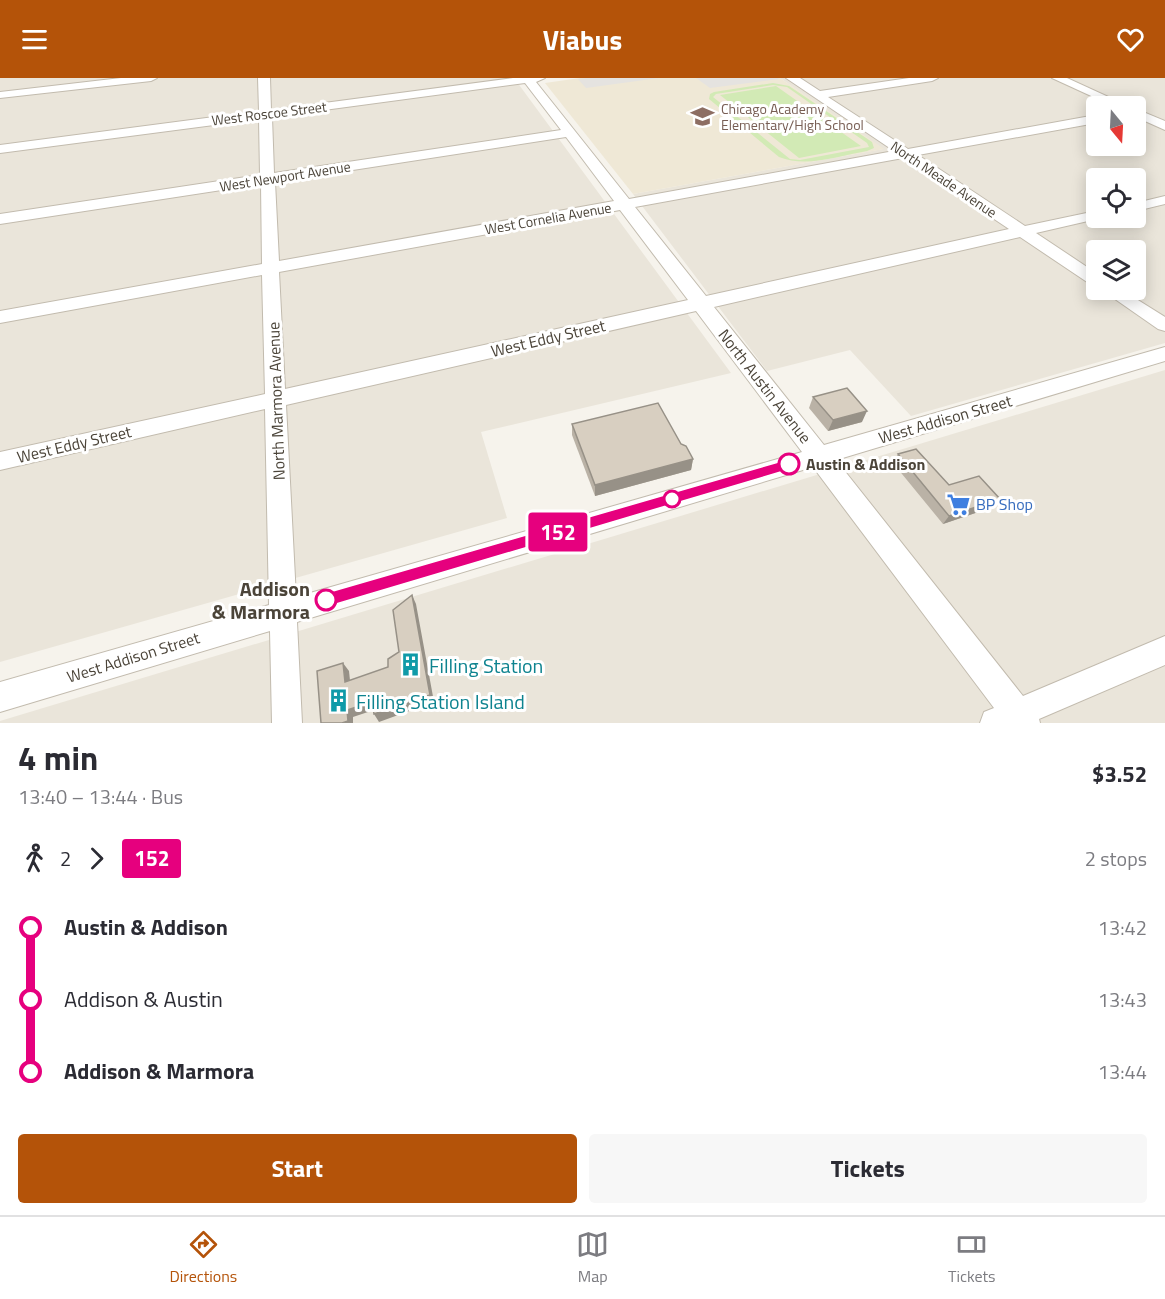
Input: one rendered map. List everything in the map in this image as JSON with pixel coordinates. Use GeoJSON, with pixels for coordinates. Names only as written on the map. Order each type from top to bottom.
{"type":"FeatureCollection","features":[{"type":"Feature","properties":{"kind":"street"},"geometry":{"type":"LineString","coordinates":[[0,95],[152,78]]}},
{"type":"Feature","properties":{"kind":"street","name":"North Marmora Avenue"},"geometry":{"type":"LineString","coordinates":[[264,78],[288,723]]}},
{"type":"Feature","properties":{"kind":"street","name":"West Roscoe Street"},"geometry":{"type":"LineString","coordinates":[[0,149],[532,78]]}},
{"type":"Feature","properties":{"kind":"street","name":"North Austin Avenue"},"geometry":{"type":"LineString","coordinates":[[532,78],[569,133],[819,456],[1012,720]]}},
{"type":"Feature","properties":{"kind":"street","name":"North Meade Avenue"},"geometry":{"type":"LineString","coordinates":[[792,78],[1086,273]]}},
{"type":"Feature","properties":{"kind":"street"},"geometry":{"type":"LineString","coordinates":[[818,95],[932,78]]}},
{"type":"Feature","properties":{"kind":"street"},"geometry":{"type":"LineString","coordinates":[[1058,78],[1099,96]]}},
{"type":"Feature","properties":{"kind":"street"},"geometry":{"type":"LineString","coordinates":[[1146,110],[1155,108]]}},
{"type":"Feature","properties":{"kind":"street"},"geometry":{"type":"LineString","coordinates":[[1146,117],[1165,126]]}},
{"type":"Feature","properties":{"kind":"street","name":"West Cornelia Avenue"},"geometry":{"type":"LineString","coordinates":[[0,317],[1086,121]]}},
{"type":"Feature","properties":{"kind":"street","name":"West Newport Avenue"},"geometry":{"type":"LineString","coordinates":[[0,219],[569,133]]}},
{"type":"Feature","properties":{"kind":"street"},"geometry":{"type":"LineString","coordinates":[[1146,205],[1165,200]]}},
{"type":"Feature","properties":{"kind":"street","name":"West Eddy Street"},"geometry":{"type":"LineString","coordinates":[[0,461],[1086,217]]}},
{"type":"Feature","properties":{"kind":"street"},"geometry":{"type":"LineString","coordinates":[[1126,300],[1165,325]]}},
{"type":"Feature","properties":{"kind":"street","name":"West Addison Street"},"geometry":{"type":"LineString","coordinates":[[0,697],[1165,354]]}},
{"type":"Feature","properties":{"kind":"street"},"geometry":{"type":"LineString","coordinates":[[1012,720],[1165,650]]}},
{"type":"Feature","properties":{"kind":"shaded area"},"geometry":{"type":"Polygon","coordinates":[[[0,78],[514,78],[731,373],[481,432],[507,518],[0,662],[0,78]]]}},
{"type":"Feature","properties":{"kind":"shaded area","name":"Chicago Academy Elementary/High School"},"geometry":{"type":"Polygon","coordinates":[[[580,78],[780,78],[884,149],[633,194],[545,83],[580,78]]]}},
{"type":"Feature","properties":{"kind":"shaded area"},"geometry":{"type":"Polygon","coordinates":[[[659,78],[586,88],[578,79],[659,78]]]}},
{"type":"Feature","properties":{"kind":"shaded area"},"geometry":{"type":"Polygon","coordinates":[[[696,78],[778,78],[779,79],[710,88],[696,78]]]}},
{"type":"Feature","properties":{"kind":"shaded area"},"geometry":{"type":"Polygon","coordinates":[[[780,78],[1165,78],[1165,343],[911,416],[850,350],[767,371],[633,194],[883,149],[780,78]]]}},
{"type":"Feature","properties":{"kind":"shaded area"},"geometry":{"type":"Polygon","coordinates":[[[1165,370],[1165,723],[0,723],[0,721],[1165,370]]]}},
{"type":"Feature","properties":{"kind":"green space"},"geometry":{"type":"Polygon","coordinates":[[[773,83],[789,86],[872,142],[874,148],[811,161],[789,160],[779,157],[709,99],[710,94],[773,83]],[[773,85],[716,94],[713,97],[790,159],[800,160],[869,147],[867,143],[787,87],[773,85]]]}},
{"type":"Feature","properties":{"kind":"green space"},"geometry":{"type":"Polygon","coordinates":[[[776,86],[861,146],[799,158],[720,95],[776,86]]]}},
{"type":"Feature","properties":{"kind":"building"},"geometry":{"type":"Polygon","coordinates":[[[847,388],[867,411],[833,420],[813,397],[847,388]]]}},
{"type":"Feature","properties":{"kind":"building"},"geometry":{"type":"Polygon","coordinates":[[[658,403],[681,444],[686,446],[693,459],[595,485],[572,424],[658,403]]]}},
{"type":"Feature","properties":{"kind":"building"},"geometry":{"type":"Polygon","coordinates":[[[916,449],[949,485],[979,476],[1000,499],[949,516],[898,454],[916,449]]]}},
{"type":"Feature","properties":{"kind":"building"},"geometry":{"type":"Polygon","coordinates":[[[412,595],[430,695],[374,714],[372,702],[347,710],[348,721],[321,723],[317,671],[343,663],[345,682],[388,667],[388,659],[399,652],[393,610],[412,595]]]}},
{"type":"Feature","properties":{"kind":"bus line","name":"152"},"geometry":{"type":"LineString","coordinates":[[326,600],[789,464]]}},
{"type":"Feature","properties":{"kind":"place","name":"Chicago Academy Elementary/High School"},"geometry":{"type":"Point","coordinates":[703,116]}},
{"type":"Feature","properties":{"kind":"place","name":"Austin & Addison"},"geometry":{"type":"Point","coordinates":[789,464]}},
{"type":"Feature","properties":{"kind":"place","name":"BP Shop"},"geometry":{"type":"Point","coordinates":[958,504]}},
{"type":"Feature","properties":{"kind":"place","name":"Addison & Marmora"},"geometry":{"type":"Point","coordinates":[326,600]}},
{"type":"Feature","properties":{"kind":"place","name":"Filling Station"},"geometry":{"type":"Point","coordinates":[411,665]}},
{"type":"Feature","properties":{"kind":"place","name":"Filling Station Island"},"geometry":{"type":"Point","coordinates":[338,701]}}]}
